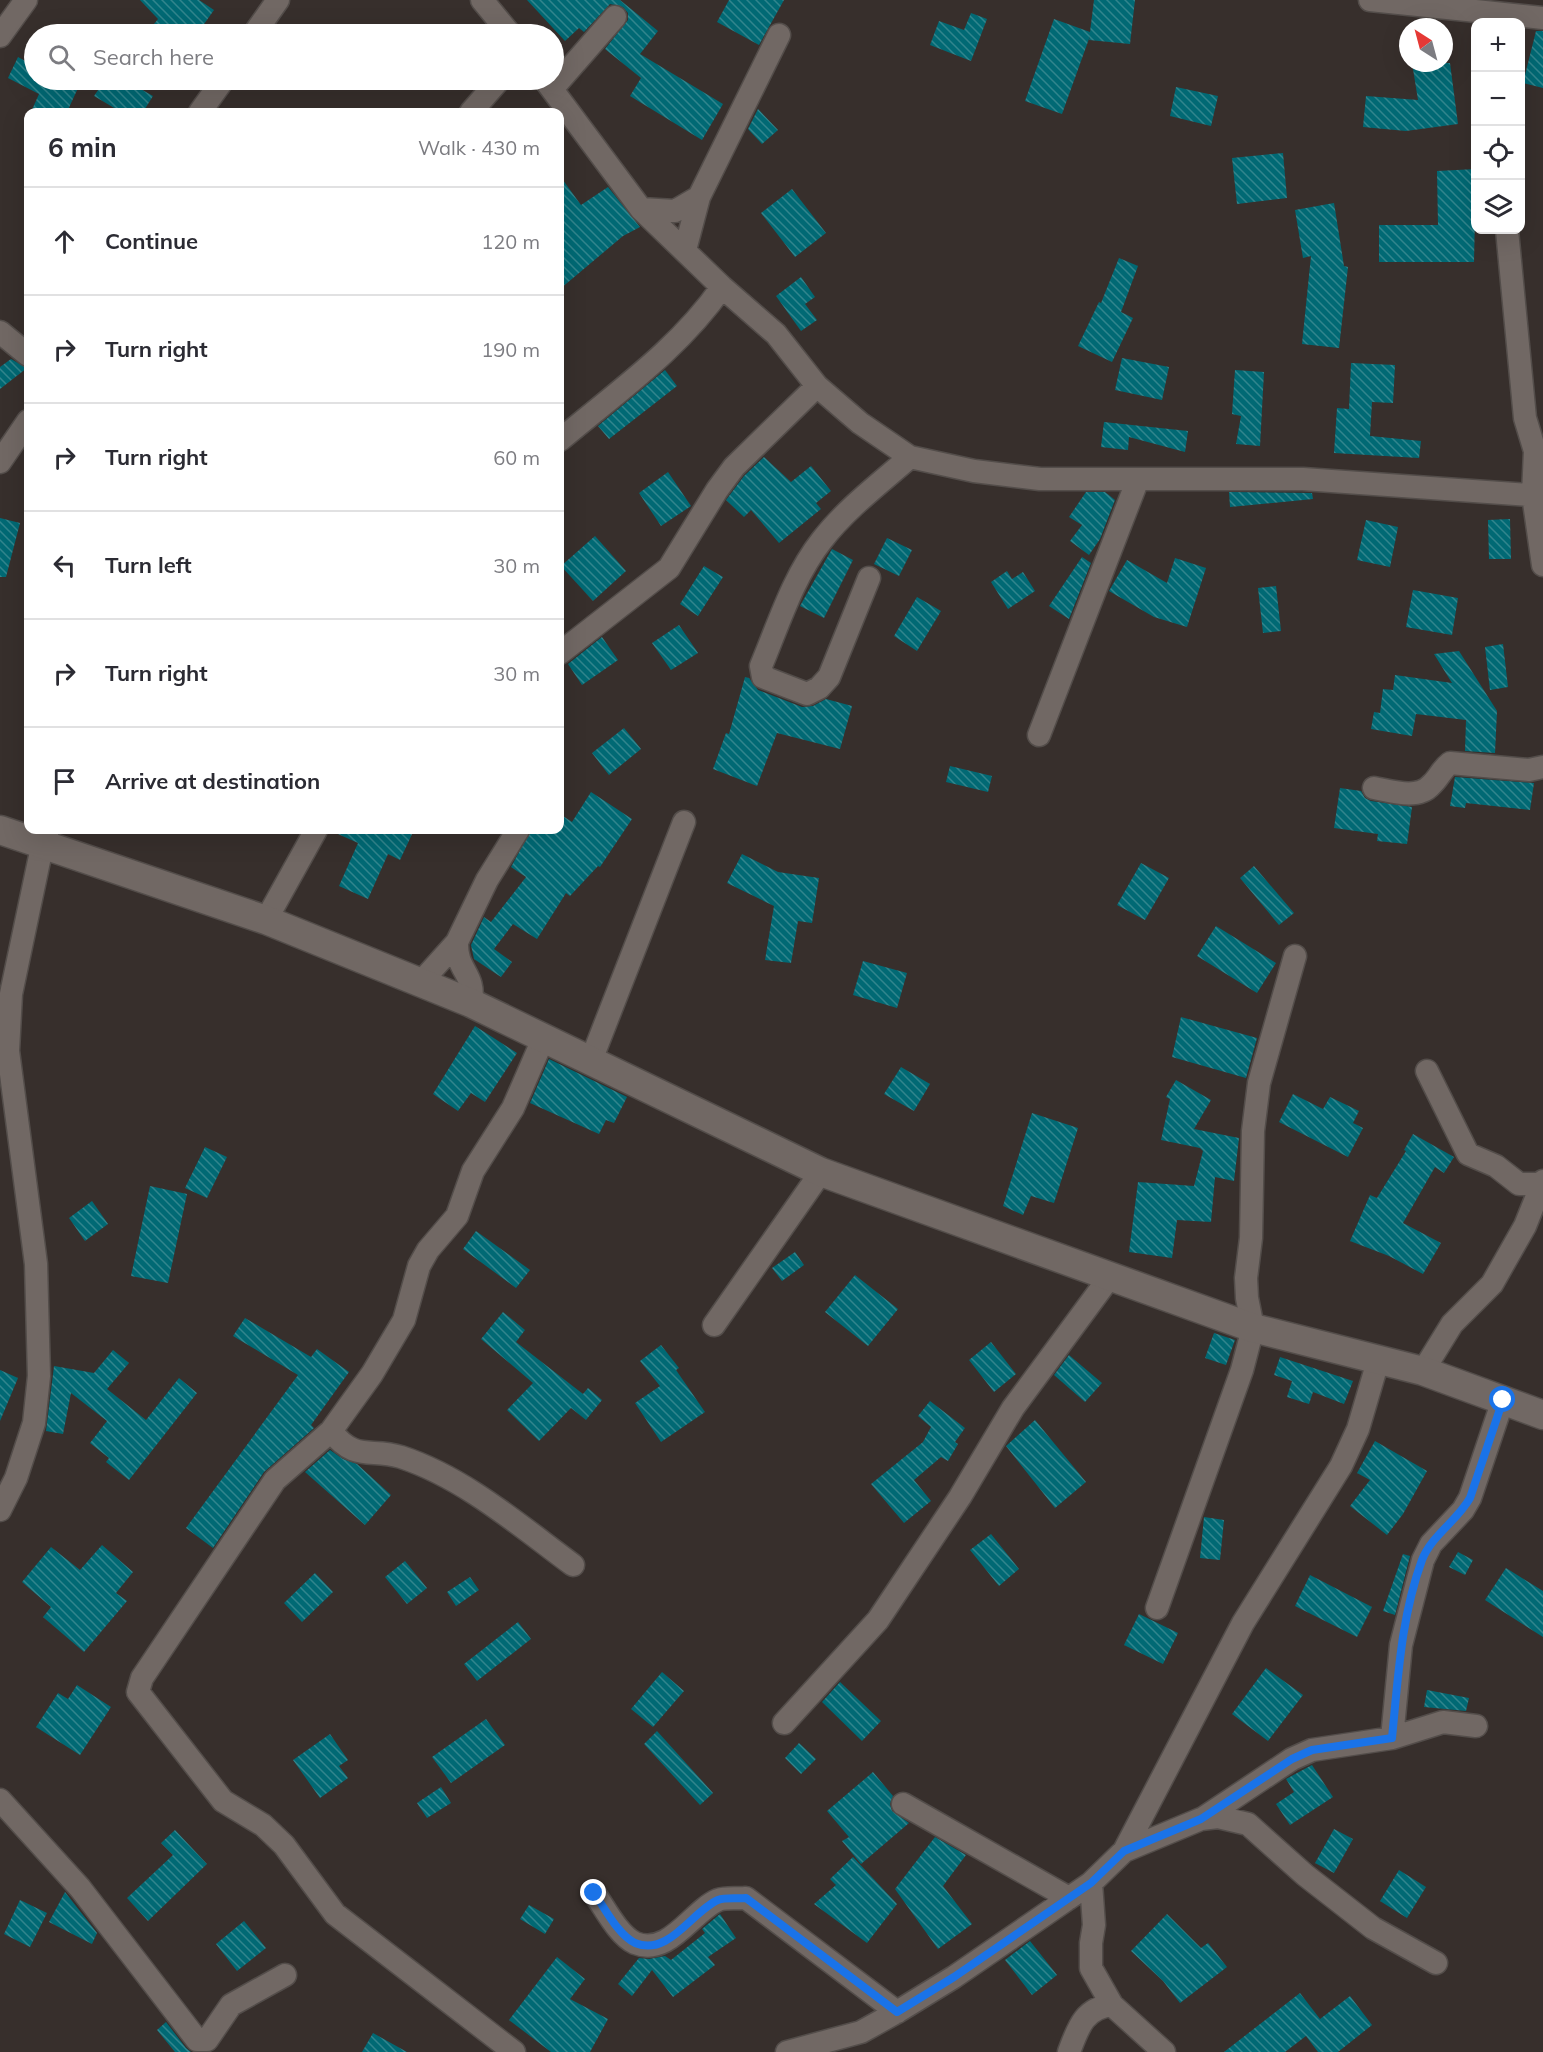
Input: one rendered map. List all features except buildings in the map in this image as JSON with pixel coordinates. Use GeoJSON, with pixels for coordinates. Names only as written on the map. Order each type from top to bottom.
{"type":"FeatureCollection","features":[{"type":"Feature","properties":{"kind":"street"},"geometry":{"type":"LineString","coordinates":[[0,36],[26,0]]}},
{"type":"Feature","properties":{"kind":"street"},"geometry":{"type":"LineString","coordinates":[[261,24],[278,0]]}},
{"type":"Feature","properties":{"kind":"street"},"geometry":{"type":"LineString","coordinates":[[482,0],[502,24]]}},
{"type":"Feature","properties":{"kind":"street"},"geometry":{"type":"LineString","coordinates":[[1370,0],[1543,18]]}},
{"type":"Feature","properties":{"kind":"street"},"geometry":{"type":"LineString","coordinates":[[564,69],[615,17]]}},
{"type":"Feature","properties":{"kind":"street"},"geometry":{"type":"LineString","coordinates":[[686,250],[699,197],[780,35]]}},
{"type":"Feature","properties":{"kind":"street"},"geometry":{"type":"LineString","coordinates":[[203,108],[216,90]]}},
{"type":"Feature","properties":{"kind":"street"},"geometry":{"type":"LineString","coordinates":[[474,108],[490,90]]}},
{"type":"Feature","properties":{"kind":"street"},"geometry":{"type":"LineString","coordinates":[[553,90],[641,209],[722,287],[776,334],[817,386],[860,423],[910,457],[974,471],[1040,479],[1302,479],[1538,496]]}},
{"type":"Feature","properties":{"kind":"street"},"geometry":{"type":"LineString","coordinates":[[641,209],[675,211],[699,197]]}},
{"type":"Feature","properties":{"kind":"street"},"geometry":{"type":"LineString","coordinates":[[1507,234],[1526,418],[1535,451],[1543,565]]}},
{"type":"Feature","properties":{"kind":"street"},"geometry":{"type":"LineString","coordinates":[[564,437],[676,344],[700,320],[722,287]]}},
{"type":"Feature","properties":{"kind":"street"},"geometry":{"type":"LineString","coordinates":[[0,332],[24,346]]}},
{"type":"Feature","properties":{"kind":"street"},"geometry":{"type":"LineString","coordinates":[[564,650],[669,567],[734,467],[817,386]]}},
{"type":"Feature","properties":{"kind":"street"},"geometry":{"type":"LineString","coordinates":[[0,462],[24,427]]}},
{"type":"Feature","properties":{"kind":"street"},"geometry":{"type":"LineString","coordinates":[[869,579],[829,677],[819,688],[807,694],[763,677],[761,666],[798,577],[822,540],[854,506],[910,457]]}},
{"type":"Feature","properties":{"kind":"street"},"geometry":{"type":"LineString","coordinates":[[1040,735],[1138,479]]}},
{"type":"Feature","properties":{"kind":"street"},"geometry":{"type":"LineString","coordinates":[[1374,788],[1415,794],[1425,791],[1442,769],[1450,763],[1529,770],[1543,767]]}},
{"type":"Feature","properties":{"kind":"street"},"geometry":{"type":"LineString","coordinates":[[590,1063],[684,822]]}},
{"type":"Feature","properties":{"kind":"street"},"geometry":{"type":"LineString","coordinates":[[0,830],[24,833]]}},
{"type":"Feature","properties":{"kind":"street"},"geometry":{"type":"LineString","coordinates":[[30,834],[45,836],[266,920],[471,1003],[590,1063],[821,1172],[1109,1278],[1253,1328],[1423,1371],[1543,1415]]}},
{"type":"Feature","properties":{"kind":"street"},"geometry":{"type":"LineString","coordinates":[[266,920],[314,834]]}},
{"type":"Feature","properties":{"kind":"street"},"geometry":{"type":"LineString","coordinates":[[421,982],[457,942],[487,880],[516,834]]}},
{"type":"Feature","properties":{"kind":"street"},"geometry":{"type":"LineString","coordinates":[[0,1510],[16,1478],[34,1423],[39,1376],[36,1264],[8,1051],[11,994],[45,836]]}},
{"type":"Feature","properties":{"kind":"street"},"geometry":{"type":"LineString","coordinates":[[457,942],[456,958],[473,990],[471,1003]]}},
{"type":"Feature","properties":{"kind":"street"},"geometry":{"type":"LineString","coordinates":[[1157,1608],[1242,1370],[1253,1328],[1246,1278],[1251,1238],[1254,1121],[1259,1083],[1295,956]]}},
{"type":"Feature","properties":{"kind":"street"},"geometry":{"type":"LineString","coordinates":[[514,2052],[335,1914],[284,1845],[263,1824],[223,1801],[138,1692],[142,1678],[275,1480],[331,1431],[372,1374],[404,1320],[419,1266],[428,1250],[457,1216],[474,1171],[513,1108],[543,1039]]}},
{"type":"Feature","properties":{"kind":"street"},"geometry":{"type":"LineString","coordinates":[[1423,1371],[1452,1324],[1492,1284],[1534,1229],[1542,1183],[1519,1184],[1496,1166],[1468,1154],[1427,1071]]}},
{"type":"Feature","properties":{"kind":"street"},"geometry":{"type":"LineString","coordinates":[[714,1325],[821,1172]]}},
{"type":"Feature","properties":{"kind":"street"},"geometry":{"type":"LineString","coordinates":[[784,1723],[878,1620],[960,1497],[1013,1408],[1109,1278]]}},
{"type":"Feature","properties":{"kind":"street"},"geometry":{"type":"LineString","coordinates":[[787,2052],[861,2032],[897,2012],[954,1977],[1070,1898],[1091,1883],[1124,1851],[1243,1623],[1341,1466],[1358,1429],[1378,1361]]}},
{"type":"Feature","properties":{"kind":"street"},"geometry":{"type":"LineString","coordinates":[[1392,1738],[1401,1645],[1422,1560],[1431,1545],[1463,1510],[1470,1498],[1503,1400]]}},
{"type":"Feature","properties":{"kind":"street"},"geometry":{"type":"LineString","coordinates":[[331,1431],[340,1443],[355,1451],[400,1457],[441,1474],[501,1512],[573,1565]]}},
{"type":"Feature","properties":{"kind":"street"},"geometry":{"type":"LineString","coordinates":[[1124,1851],[1201,1819],[1292,1759],[1312,1750],[1392,1738],[1443,1722],[1476,1726]]}},
{"type":"Feature","properties":{"kind":"street"},"geometry":{"type":"LineString","coordinates":[[0,1800],[80,1888],[197,2040],[207,2040],[231,2004],[285,1975]]}},
{"type":"Feature","properties":{"kind":"street"},"geometry":{"type":"LineString","coordinates":[[903,1804],[1070,1898]]}},
{"type":"Feature","properties":{"kind":"street"},"geometry":{"type":"LineString","coordinates":[[1201,1819],[1218,1816],[1248,1824],[1305,1875],[1373,1928],[1436,1963]]}},
{"type":"Feature","properties":{"kind":"street"},"geometry":{"type":"LineString","coordinates":[[1091,1883],[1094,1925],[1091,1968],[1112,2005],[1164,2052]]}},
{"type":"Feature","properties":{"kind":"street"},"geometry":{"type":"LineString","coordinates":[[594,1893],[621,1930],[636,1943],[656,1945],[672,1937],[698,1912],[720,1900],[746,1898],[897,2012]]}},
{"type":"Feature","properties":{"kind":"street"},"geometry":{"type":"LineString","coordinates":[[1069,2052],[1078,2028],[1087,2014],[1099,2006],[1112,2005]]}},
{"type":"Feature","properties":{"kind":"route"},"geometry":{"type":"LineString","coordinates":[[594,1893],[621,1930],[636,1943],[656,1945],[672,1937],[698,1912],[720,1900],[746,1898],[897,2012],[1032,1925],[1091,1883],[1124,1851],[1201,1819],[1292,1759],[1312,1750],[1392,1738],[1401,1645],[1422,1560],[1431,1545],[1463,1510],[1470,1498],[1503,1400]]}}]}
